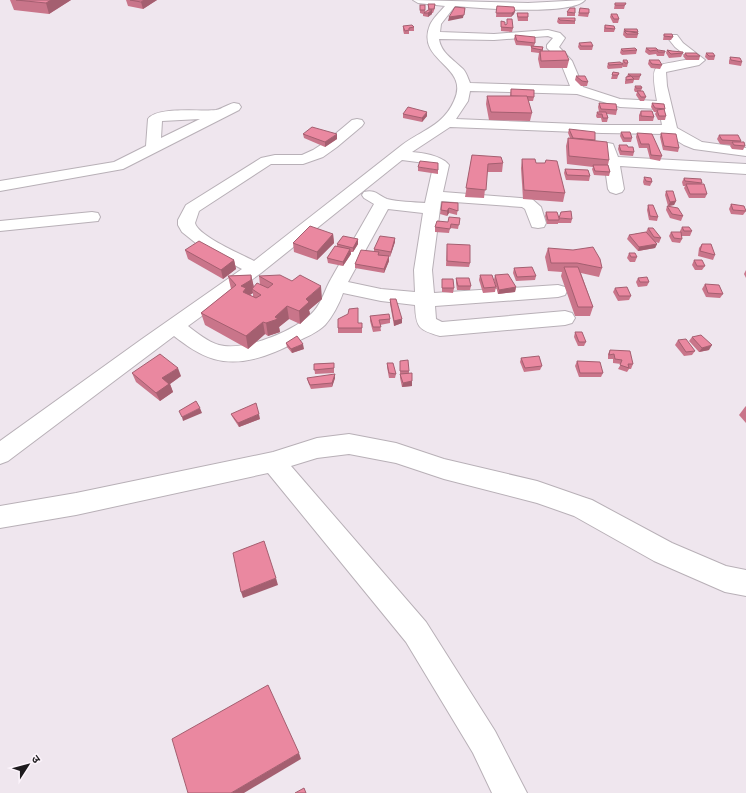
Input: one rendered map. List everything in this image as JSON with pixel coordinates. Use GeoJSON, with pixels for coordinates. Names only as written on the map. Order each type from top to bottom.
{"type":"FeatureCollection","features":[{"type":"Feature","properties":{"kind":"street"},"geometry":{"type":"LineString","coordinates":[[418,0],[537,7],[567,5],[580,0]]}},
{"type":"Feature","properties":{"kind":"street"},"geometry":{"type":"LineString","coordinates":[[0,454],[174,326],[255,269],[428,133],[447,123],[461,101],[465,87],[459,72],[438,53],[434,46],[433,35],[436,24],[450,2]]}},
{"type":"Feature","properties":{"kind":"street"},"geometry":{"type":"LineString","coordinates":[[433,35],[494,37],[548,33],[556,35],[559,38],[553,45],[553,48],[562,54],[568,64],[578,90]]}},
{"type":"Feature","properties":{"kind":"street"},"geometry":{"type":"LineString","coordinates":[[670,130],[661,86],[660,70],[670,66],[689,64],[699,60],[678,45],[673,37]]}},
{"type":"Feature","properties":{"kind":"street"},"geometry":{"type":"LineString","coordinates":[[465,87],[578,90],[593,93],[609,100],[626,104],[665,105]]}},
{"type":"Feature","properties":{"kind":"street"},"geometry":{"type":"LineString","coordinates":[[0,186],[118,166],[228,110],[164,116],[155,119],[153,148]]}},
{"type":"Feature","properties":{"kind":"street"},"geometry":{"type":"LineString","coordinates":[[255,269],[198,237],[188,228],[186,218],[192,208],[266,161],[280,158],[296,160],[314,155],[323,150],[357,123]]}},
{"type":"Feature","properties":{"kind":"street"},"geometry":{"type":"LineString","coordinates":[[447,123],[670,130],[689,142],[699,146],[746,152]]}},
{"type":"Feature","properties":{"kind":"street"},"geometry":{"type":"LineString","coordinates":[[602,129],[612,161],[616,189]]}},
{"type":"Feature","properties":{"kind":"street"},"geometry":{"type":"LineString","coordinates":[[399,155],[430,160],[441,165],[433,203],[423,270],[426,321],[430,325],[440,330],[565,318]]}},
{"type":"Feature","properties":{"kind":"street"},"geometry":{"type":"LineString","coordinates":[[612,161],[746,169]]}},
{"type":"Feature","properties":{"kind":"street"},"geometry":{"type":"LineString","coordinates":[[362,185],[370,195],[383,203],[526,202],[533,207],[538,223]]}},
{"type":"Feature","properties":{"kind":"street"},"geometry":{"type":"LineString","coordinates":[[174,326],[214,352],[235,355],[257,352],[311,326],[322,316],[343,274],[348,268],[383,203]]}},
{"type":"Feature","properties":{"kind":"street"},"geometry":{"type":"LineString","coordinates":[[0,226],[92,217]]}},
{"type":"Feature","properties":{"kind":"street"},"geometry":{"type":"LineString","coordinates":[[338,286],[381,295],[425,300],[558,292]]}},
{"type":"Feature","properties":{"kind":"street"},"geometry":{"type":"LineString","coordinates":[[0,517],[76,504],[273,462],[317,448],[349,444],[396,453],[444,469],[536,492],[583,508],[663,552],[725,579],[746,583]]}},
{"type":"Feature","properties":{"kind":"street"},"geometry":{"type":"LineString","coordinates":[[273,462],[416,632],[484,742],[510,793]]}},
{"type":"Feature","properties":{"kind":"building"},"geometry":{"type":"Polygon","coordinates":[[[16,0],[51,0],[46,3],[16,0]]]}},
{"type":"Feature","properties":{"kind":"building"},"geometry":{"type":"Polygon","coordinates":[[[130,0],[144,0],[141,2],[130,0]]]}},
{"type":"Feature","properties":{"kind":"building"},"geometry":{"type":"Polygon","coordinates":[[[615,3],[626,3],[625,5],[615,5],[615,3]]]}},
{"type":"Feature","properties":{"kind":"building"},"geometry":{"type":"Polygon","coordinates":[[[428,4],[435,4],[434,9],[429,9],[428,4]]]}},
{"type":"Feature","properties":{"kind":"building"},"geometry":{"type":"Polygon","coordinates":[[[420,5],[425,5],[425,10],[420,10],[420,5]]]}},
{"type":"Feature","properties":{"kind":"building"},"geometry":{"type":"Polygon","coordinates":[[[497,6],[514,7],[515,11],[512,13],[496,13],[497,6]]]}},
{"type":"Feature","properties":{"kind":"building"},"geometry":{"type":"Polygon","coordinates":[[[455,7],[465,8],[464,15],[449,17],[455,7]]]}},
{"type":"Feature","properties":{"kind":"building"},"geometry":{"type":"Polygon","coordinates":[[[570,8],[575,8],[575,13],[567,12],[570,8]]]}},
{"type":"Feature","properties":{"kind":"building"},"geometry":{"type":"Polygon","coordinates":[[[580,8],[589,9],[589,13],[579,13],[580,8]]]}},
{"type":"Feature","properties":{"kind":"building"},"geometry":{"type":"Polygon","coordinates":[[[428,10],[432,10],[428,13],[424,13],[428,10]]]}},
{"type":"Feature","properties":{"kind":"building"},"geometry":{"type":"Polygon","coordinates":[[[517,13],[528,13],[528,17],[518,17],[517,13]]]}},
{"type":"Feature","properties":{"kind":"building"},"geometry":{"type":"Polygon","coordinates":[[[611,14],[617,14],[619,19],[614,19],[611,14]]]}},
{"type":"Feature","properties":{"kind":"building"},"geometry":{"type":"Polygon","coordinates":[[[558,18],[575,18],[575,21],[560,20],[558,18]]]}},
{"type":"Feature","properties":{"kind":"building"},"geometry":{"type":"Polygon","coordinates":[[[507,19],[512,19],[513,28],[501,27],[501,21],[505,22],[505,25],[507,24],[507,19]]]}},
{"type":"Feature","properties":{"kind":"building"},"geometry":{"type":"Polygon","coordinates":[[[412,25],[414,27],[405,31],[403,26],[412,25]]]}},
{"type":"Feature","properties":{"kind":"building"},"geometry":{"type":"Polygon","coordinates":[[[605,25],[614,26],[615,29],[605,28],[605,25]]]}},
{"type":"Feature","properties":{"kind":"building"},"geometry":{"type":"Polygon","coordinates":[[[624,29],[637,29],[638,32],[626,31],[624,29]]]}},
{"type":"Feature","properties":{"kind":"building"},"geometry":{"type":"Polygon","coordinates":[[[624,31],[638,33],[638,34],[627,34],[624,31]]]}},
{"type":"Feature","properties":{"kind":"building"},"geometry":{"type":"Polygon","coordinates":[[[664,34],[672,34],[673,37],[664,36],[664,34]]]}},
{"type":"Feature","properties":{"kind":"building"},"geometry":{"type":"Polygon","coordinates":[[[515,35],[535,37],[535,43],[517,41],[515,35]]]}},
{"type":"Feature","properties":{"kind":"building"},"geometry":{"type":"Polygon","coordinates":[[[591,42],[593,46],[581,46],[579,43],[591,42]]]}},
{"type":"Feature","properties":{"kind":"building"},"geometry":{"type":"Polygon","coordinates":[[[531,46],[543,47],[542,50],[532,48],[531,46]]]}},
{"type":"Feature","properties":{"kind":"building"},"geometry":{"type":"Polygon","coordinates":[[[635,48],[637,50],[623,51],[621,49],[635,48]]]}},
{"type":"Feature","properties":{"kind":"building"},"geometry":{"type":"Polygon","coordinates":[[[646,48],[656,48],[665,52],[658,52],[657,50],[650,51],[646,48]]]}},
{"type":"Feature","properties":{"kind":"building"},"geometry":{"type":"Polygon","coordinates":[[[667,50],[683,52],[683,53],[671,54],[667,50]]]}},
{"type":"Feature","properties":{"kind":"building"},"geometry":{"type":"Polygon","coordinates":[[[540,51],[565,51],[569,60],[541,61],[540,51]]]}},
{"type":"Feature","properties":{"kind":"building"},"geometry":{"type":"Polygon","coordinates":[[[685,53],[696,53],[700,56],[687,56],[685,53]]]}},
{"type":"Feature","properties":{"kind":"building"},"geometry":{"type":"Polygon","coordinates":[[[706,53],[713,53],[715,56],[709,56],[706,53]]]}},
{"type":"Feature","properties":{"kind":"building"},"geometry":{"type":"Polygon","coordinates":[[[730,57],[740,58],[742,62],[731,60],[730,57]]]}},
{"type":"Feature","properties":{"kind":"building"},"geometry":{"type":"Polygon","coordinates":[[[623,60],[627,60],[628,63],[625,63],[623,60]]]}},
{"type":"Feature","properties":{"kind":"building"},"geometry":{"type":"Polygon","coordinates":[[[649,60],[659,60],[662,65],[652,64],[649,60]]]}},
{"type":"Feature","properties":{"kind":"building"},"geometry":{"type":"Polygon","coordinates":[[[620,62],[623,64],[609,65],[608,63],[620,62]]]}},
{"type":"Feature","properties":{"kind":"building"},"geometry":{"type":"Polygon","coordinates":[[[613,72],[619,73],[618,75],[612,75],[613,72]]]}},
{"type":"Feature","properties":{"kind":"building"},"geometry":{"type":"Polygon","coordinates":[[[628,74],[641,74],[640,76],[631,76],[628,74]]]}},
{"type":"Feature","properties":{"kind":"building"},"geometry":{"type":"Polygon","coordinates":[[[576,76],[585,76],[588,82],[582,81],[576,76]]]}},
{"type":"Feature","properties":{"kind":"building"},"geometry":{"type":"Polygon","coordinates":[[[631,76],[634,79],[626,80],[626,77],[631,76]]]}},
{"type":"Feature","properties":{"kind":"building"},"geometry":{"type":"Polygon","coordinates":[[[635,86],[641,86],[642,88],[636,88],[635,86]]]}},
{"type":"Feature","properties":{"kind":"building"},"geometry":{"type":"Polygon","coordinates":[[[511,89],[534,90],[534,97],[511,96],[511,89]]]}},
{"type":"Feature","properties":{"kind":"building"},"geometry":{"type":"Polygon","coordinates":[[[637,91],[643,91],[646,97],[641,97],[637,91]]]}},
{"type":"Feature","properties":{"kind":"building"},"geometry":{"type":"Polygon","coordinates":[[[487,96],[527,96],[532,113],[491,112],[487,96]]]}},
{"type":"Feature","properties":{"kind":"building"},"geometry":{"type":"Polygon","coordinates":[[[599,103],[616,104],[617,110],[601,109],[599,103]]]}},
{"type":"Feature","properties":{"kind":"building"},"geometry":{"type":"Polygon","coordinates":[[[652,103],[664,104],[665,109],[655,108],[652,103]]]}},
{"type":"Feature","properties":{"kind":"building"},"geometry":{"type":"Polygon","coordinates":[[[408,107],[427,112],[422,118],[403,114],[408,107]]]}},
{"type":"Feature","properties":{"kind":"building"},"geometry":{"type":"Polygon","coordinates":[[[664,109],[666,116],[659,116],[657,110],[664,109]]]}},
{"type":"Feature","properties":{"kind":"building"},"geometry":{"type":"Polygon","coordinates":[[[641,111],[652,111],[654,117],[641,116],[641,111]]]}},
{"type":"Feature","properties":{"kind":"building"},"geometry":{"type":"Polygon","coordinates":[[[597,112],[606,112],[608,118],[603,118],[602,114],[598,114],[597,112]]]}},
{"type":"Feature","properties":{"kind":"building"},"geometry":{"type":"Polygon","coordinates":[[[312,127],[337,134],[325,142],[303,134],[312,127]]]}},
{"type":"Feature","properties":{"kind":"building"},"geometry":{"type":"Polygon","coordinates":[[[569,129],[595,132],[595,140],[573,138],[569,129]]]}},
{"type":"Feature","properties":{"kind":"building"},"geometry":{"type":"Polygon","coordinates":[[[621,132],[630,132],[632,138],[624,138],[621,132]]]}},
{"type":"Feature","properties":{"kind":"building"},"geometry":{"type":"Polygon","coordinates":[[[637,133],[652,134],[662,156],[651,155],[649,144],[641,144],[637,133]]]}},
{"type":"Feature","properties":{"kind":"building"},"geometry":{"type":"Polygon","coordinates":[[[661,133],[676,134],[679,148],[664,146],[661,133]]]}},
{"type":"Feature","properties":{"kind":"building"},"geometry":{"type":"Polygon","coordinates":[[[719,135],[738,135],[741,141],[722,140],[719,135]]]}},
{"type":"Feature","properties":{"kind":"building"},"geometry":{"type":"Polygon","coordinates":[[[568,138],[607,142],[609,160],[569,156],[568,138]]]}},
{"type":"Feature","properties":{"kind":"building"},"geometry":{"type":"Polygon","coordinates":[[[732,142],[744,142],[745,146],[734,145],[732,142]]]}},
{"type":"Feature","properties":{"kind":"building"},"geometry":{"type":"Polygon","coordinates":[[[619,145],[633,147],[634,152],[621,151],[619,145]]]}},
{"type":"Feature","properties":{"kind":"building"},"geometry":{"type":"Polygon","coordinates":[[[472,155],[501,157],[503,163],[488,164],[486,190],[466,188],[472,155]]]}},
{"type":"Feature","properties":{"kind":"building"},"geometry":{"type":"Polygon","coordinates":[[[522,159],[535,159],[536,163],[545,163],[546,160],[557,161],[565,193],[524,190],[522,159]]]}},
{"type":"Feature","properties":{"kind":"building"},"geometry":{"type":"Polygon","coordinates":[[[420,161],[438,163],[438,170],[418,167],[420,161]]]}},
{"type":"Feature","properties":{"kind":"building"},"geometry":{"type":"Polygon","coordinates":[[[593,165],[608,165],[610,172],[595,171],[593,165]]]}},
{"type":"Feature","properties":{"kind":"building"},"geometry":{"type":"Polygon","coordinates":[[[565,169],[588,170],[590,176],[567,175],[565,169]]]}},
{"type":"Feature","properties":{"kind":"building"},"geometry":{"type":"Polygon","coordinates":[[[644,177],[651,178],[652,182],[646,181],[644,177]]]}},
{"type":"Feature","properties":{"kind":"building"},"geometry":{"type":"Polygon","coordinates":[[[684,178],[701,179],[702,183],[685,181],[684,178]]]}},
{"type":"Feature","properties":{"kind":"building"},"geometry":{"type":"Polygon","coordinates":[[[686,184],[704,184],[707,194],[690,194],[686,184]]]}},
{"type":"Feature","properties":{"kind":"building"},"geometry":{"type":"Polygon","coordinates":[[[666,191],[673,191],[676,201],[670,202],[666,191]]]}},
{"type":"Feature","properties":{"kind":"building"},"geometry":{"type":"Polygon","coordinates":[[[442,202],[458,203],[458,211],[449,208],[447,211],[441,210],[442,202]]]}},
{"type":"Feature","properties":{"kind":"building"},"geometry":{"type":"Polygon","coordinates":[[[731,204],[744,206],[746,211],[733,210],[731,204]]]}},
{"type":"Feature","properties":{"kind":"building"},"geometry":{"type":"Polygon","coordinates":[[[648,205],[653,205],[658,217],[650,216],[648,205]]]}},
{"type":"Feature","properties":{"kind":"building"},"geometry":{"type":"Polygon","coordinates":[[[667,206],[678,208],[683,216],[672,214],[667,206]]]}},
{"type":"Feature","properties":{"kind":"building"},"geometry":{"type":"Polygon","coordinates":[[[571,211],[572,219],[559,218],[561,212],[571,211]]]}},
{"type":"Feature","properties":{"kind":"building"},"geometry":{"type":"Polygon","coordinates":[[[546,212],[557,212],[559,220],[548,220],[546,212]]]}},
{"type":"Feature","properties":{"kind":"building"},"geometry":{"type":"Polygon","coordinates":[[[449,217],[460,218],[459,225],[451,224],[450,229],[435,227],[437,221],[448,222],[449,217]]]}},
{"type":"Feature","properties":{"kind":"building"},"geometry":{"type":"Polygon","coordinates":[[[310,226],[333,234],[317,252],[293,243],[310,226]]]}},
{"type":"Feature","properties":{"kind":"building"},"geometry":{"type":"Polygon","coordinates":[[[682,227],[689,227],[692,231],[684,231],[682,227]]]}},
{"type":"Feature","properties":{"kind":"building"},"geometry":{"type":"Polygon","coordinates":[[[648,228],[653,228],[661,238],[654,237],[648,228]]]}},
{"type":"Feature","properties":{"kind":"building"},"geometry":{"type":"Polygon","coordinates":[[[646,232],[657,244],[639,247],[629,235],[646,232]]]}},
{"type":"Feature","properties":{"kind":"building"},"geometry":{"type":"Polygon","coordinates":[[[671,232],[681,232],[682,239],[674,238],[671,232]]]}},
{"type":"Feature","properties":{"kind":"building"},"geometry":{"type":"Polygon","coordinates":[[[343,236],[358,239],[353,248],[337,244],[343,236]]]}},
{"type":"Feature","properties":{"kind":"building"},"geometry":{"type":"Polygon","coordinates":[[[380,236],[395,238],[391,252],[374,249],[380,236]]]}},
{"type":"Feature","properties":{"kind":"building"},"geometry":{"type":"Polygon","coordinates":[[[199,241],[234,260],[221,270],[185,250],[199,241]]]}},
{"type":"Feature","properties":{"kind":"building"},"geometry":{"type":"Polygon","coordinates":[[[447,244],[470,245],[470,263],[447,261],[447,244]]]}},
{"type":"Feature","properties":{"kind":"building"},"geometry":{"type":"Polygon","coordinates":[[[702,244],[711,244],[715,255],[700,251],[702,244]]]}},
{"type":"Feature","properties":{"kind":"building"},"geometry":{"type":"Polygon","coordinates":[[[335,246],[350,249],[343,262],[327,258],[335,246]]]}},
{"type":"Feature","properties":{"kind":"building"},"geometry":{"type":"Polygon","coordinates":[[[593,247],[600,259],[602,268],[577,263],[551,263],[548,248],[573,250],[593,247]]]}},
{"type":"Feature","properties":{"kind":"building"},"geometry":{"type":"Polygon","coordinates":[[[361,250],[379,252],[378,255],[389,256],[384,269],[355,264],[361,250]]]}},
{"type":"Feature","properties":{"kind":"building"},"geometry":{"type":"Polygon","coordinates":[[[629,253],[635,253],[637,257],[631,257],[629,253]]]}},
{"type":"Feature","properties":{"kind":"building"},"geometry":{"type":"Polygon","coordinates":[[[694,260],[702,260],[705,266],[697,266],[694,260]]]}},
{"type":"Feature","properties":{"kind":"building"},"geometry":{"type":"Polygon","coordinates":[[[532,267],[536,276],[517,277],[514,268],[532,267]]]}},
{"type":"Feature","properties":{"kind":"building"},"geometry":{"type":"Polygon","coordinates":[[[564,267],[578,267],[593,307],[578,307],[564,267]]]}},
{"type":"Feature","properties":{"kind":"building"},"geometry":{"type":"Polygon","coordinates":[[[508,274],[516,287],[499,290],[495,275],[508,274]]]}},
{"type":"Feature","properties":{"kind":"building"},"geometry":{"type":"Polygon","coordinates":[[[251,275],[251,280],[241,286],[246,288],[243,292],[256,298],[261,295],[252,289],[257,283],[268,288],[273,284],[259,276],[280,275],[292,281],[300,275],[321,286],[306,299],[309,302],[299,311],[287,306],[275,317],[278,319],[266,323],[263,322],[246,336],[201,313],[236,285],[228,276],[251,275]]]}},
{"type":"Feature","properties":{"kind":"building"},"geometry":{"type":"Polygon","coordinates":[[[480,275],[492,275],[496,287],[484,288],[480,275]]]}},
{"type":"Feature","properties":{"kind":"building"},"geometry":{"type":"Polygon","coordinates":[[[647,277],[649,282],[640,282],[638,278],[647,277]]]}},
{"type":"Feature","properties":{"kind":"building"},"geometry":{"type":"Polygon","coordinates":[[[456,278],[469,278],[471,286],[458,286],[456,278]]]}},
{"type":"Feature","properties":{"kind":"building"},"geometry":{"type":"Polygon","coordinates":[[[442,279],[453,279],[454,288],[442,288],[442,279]]]}},
{"type":"Feature","properties":{"kind":"building"},"geometry":{"type":"Polygon","coordinates":[[[705,284],[719,285],[723,294],[708,293],[705,284]]]}},
{"type":"Feature","properties":{"kind":"building"},"geometry":{"type":"Polygon","coordinates":[[[627,287],[631,296],[619,296],[615,288],[627,287]]]}},
{"type":"Feature","properties":{"kind":"building"},"geometry":{"type":"Polygon","coordinates":[[[390,299],[396,299],[402,319],[394,321],[390,299]]]}},
{"type":"Feature","properties":{"kind":"building"},"geometry":{"type":"Polygon","coordinates":[[[358,308],[358,323],[362,323],[362,328],[338,328],[338,319],[348,314],[349,309],[358,308]]]}},
{"type":"Feature","properties":{"kind":"building"},"geometry":{"type":"Polygon","coordinates":[[[389,314],[390,319],[379,320],[381,327],[373,327],[370,316],[389,314]]]}},
{"type":"Feature","properties":{"kind":"building"},"geometry":{"type":"Polygon","coordinates":[[[575,332],[582,332],[586,342],[579,342],[575,332]]]}},
{"type":"Feature","properties":{"kind":"building"},"geometry":{"type":"Polygon","coordinates":[[[701,335],[712,345],[702,348],[692,337],[701,335]]]}},
{"type":"Feature","properties":{"kind":"building"},"geometry":{"type":"Polygon","coordinates":[[[297,336],[303,344],[291,349],[286,343],[297,336]]]}},
{"type":"Feature","properties":{"kind":"building"},"geometry":{"type":"Polygon","coordinates":[[[686,339],[695,351],[686,352],[678,340],[686,339]]]}},
{"type":"Feature","properties":{"kind":"building"},"geometry":{"type":"Polygon","coordinates":[[[610,350],[630,351],[633,364],[628,364],[629,368],[620,365],[622,360],[615,359],[614,354],[609,355],[610,350]]]}},
{"type":"Feature","properties":{"kind":"building"},"geometry":{"type":"Polygon","coordinates":[[[160,354],[178,368],[162,378],[169,384],[156,393],[132,373],[160,354]]]}},
{"type":"Feature","properties":{"kind":"building"},"geometry":{"type":"Polygon","coordinates":[[[539,356],[542,366],[525,368],[521,358],[539,356]]]}},
{"type":"Feature","properties":{"kind":"building"},"geometry":{"type":"Polygon","coordinates":[[[408,360],[409,371],[400,371],[400,361],[408,360]]]}},
{"type":"Feature","properties":{"kind":"building"},"geometry":{"type":"Polygon","coordinates":[[[577,361],[600,362],[603,373],[580,373],[577,361]]]}},
{"type":"Feature","properties":{"kind":"building"},"geometry":{"type":"Polygon","coordinates":[[[334,363],[334,368],[314,370],[314,364],[334,363]]]}},
{"type":"Feature","properties":{"kind":"building"},"geometry":{"type":"Polygon","coordinates":[[[387,363],[393,363],[396,374],[389,373],[387,363]]]}},
{"type":"Feature","properties":{"kind":"building"},"geometry":{"type":"Polygon","coordinates":[[[412,373],[412,381],[403,383],[400,374],[412,373]]]}},
{"type":"Feature","properties":{"kind":"building"},"geometry":{"type":"Polygon","coordinates":[[[335,374],[332,383],[310,385],[307,378],[335,374]]]}},
{"type":"Feature","properties":{"kind":"building"},"geometry":{"type":"Polygon","coordinates":[[[196,401],[200,408],[182,417],[179,411],[196,401]]]}},
{"type":"Feature","properties":{"kind":"building"},"geometry":{"type":"Polygon","coordinates":[[[256,403],[259,414],[238,423],[231,414],[256,403]]]}},
{"type":"Feature","properties":{"kind":"building"},"geometry":{"type":"Polygon","coordinates":[[[264,541],[276,578],[241,592],[233,553],[264,541]]]}},
{"type":"Feature","properties":{"kind":"building"},"geometry":{"type":"Polygon","coordinates":[[[268,685],[299,753],[231,793],[188,793],[172,739],[268,685]]]}},
{"type":"Feature","properties":{"kind":"building"},"geometry":{"type":"Polygon","coordinates":[[[304,788],[306,793],[295,793],[304,788]]]}}]}
